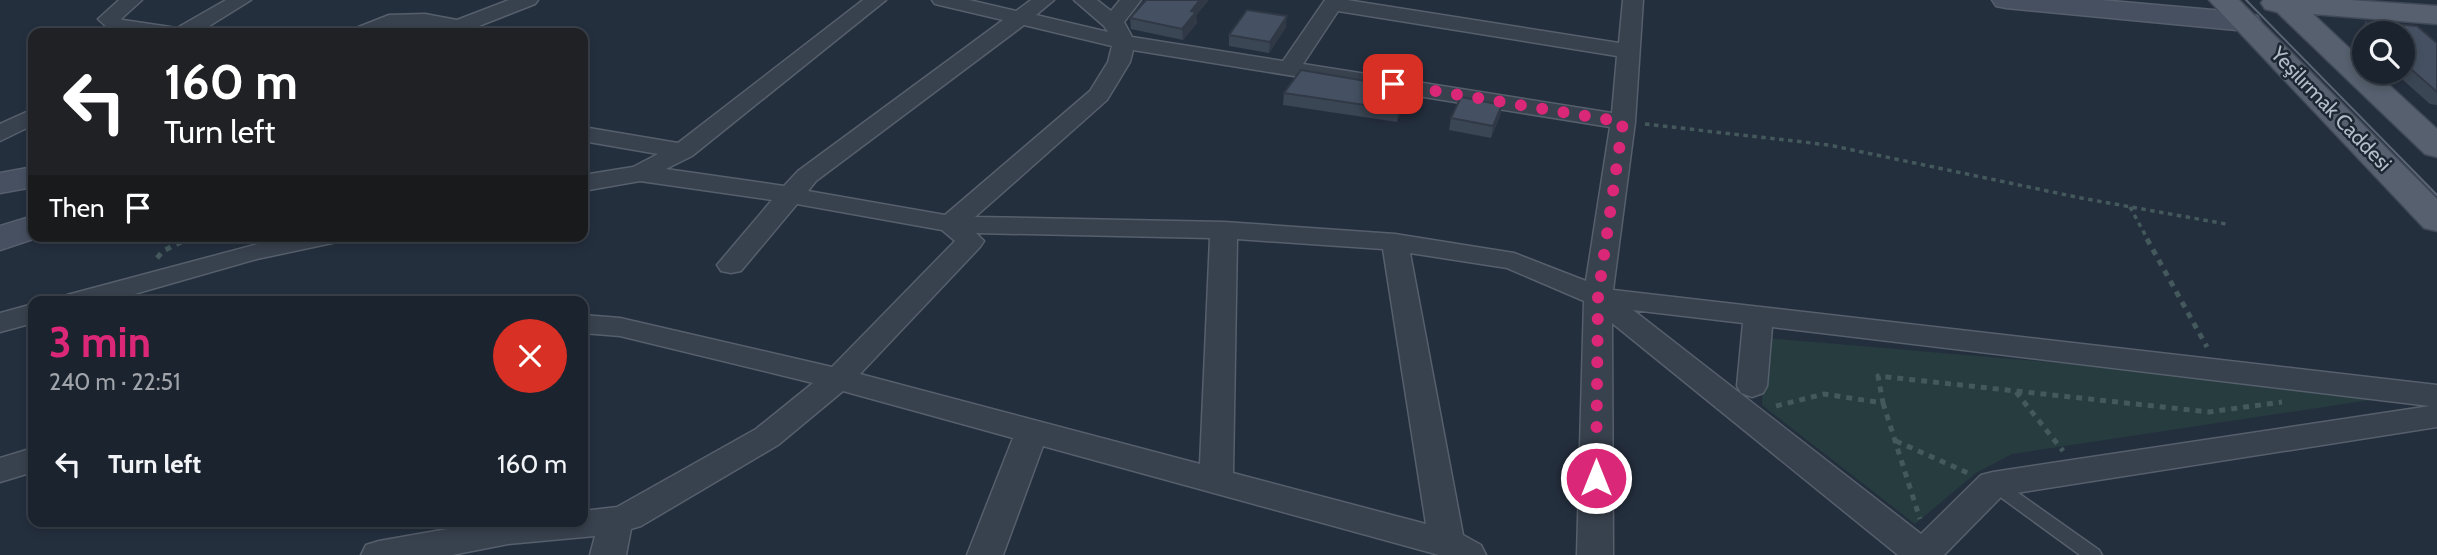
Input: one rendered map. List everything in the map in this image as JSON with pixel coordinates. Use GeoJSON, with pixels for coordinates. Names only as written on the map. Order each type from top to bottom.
{"type":"FeatureCollection","features":[{"type":"Feature","properties":{"kind":"main road"},"geometry":{"type":"LineString","coordinates":[[2006,0],[2244,11],[2291,9],[2437,15]]}},
{"type":"Feature","properties":{"kind":"main road","name":"Yeşilırmak Caddesi"},"geometry":{"type":"LineString","coordinates":[[2223,0],[2244,11],[2437,220]]}},
{"type":"Feature","properties":{"kind":"main road"},"geometry":{"type":"LineString","coordinates":[[2291,9],[2364,20],[2437,26]]}},
{"type":"Feature","properties":{"kind":"main road","name":"Yeşilırmak Caddesi"},"geometry":{"type":"LineString","coordinates":[[2291,9],[2436,145]]}},
{"type":"Feature","properties":{"kind":"street"},"geometry":{"type":"LineString","coordinates":[[132,0],[108,19],[117,26],[133,28]]}},
{"type":"Feature","properties":{"kind":"street"},"geometry":{"type":"LineString","coordinates":[[192,28],[241,0]]}},
{"type":"Feature","properties":{"kind":"street"},"geometry":{"type":"LineString","coordinates":[[457,28],[528,0]]}},
{"type":"Feature","properties":{"kind":"street"},"geometry":{"type":"LineString","coordinates":[[588,182],[640,173],[683,150],[876,0]]}},
{"type":"Feature","properties":{"kind":"street"},"geometry":{"type":"LineString","coordinates":[[942,0],[1019,18],[1118,32],[1290,67],[1623,122]]}},
{"type":"Feature","properties":{"kind":"street"},"geometry":{"type":"LineString","coordinates":[[731,265],[807,176],[1044,0]]}},
{"type":"Feature","properties":{"kind":"street"},"geometry":{"type":"LineString","coordinates":[[1084,0],[1118,32]]}},
{"type":"Feature","properties":{"kind":"street"},"geometry":{"type":"LineString","coordinates":[[951,224],[1099,94],[1119,62],[1118,32],[1130,0]]}},
{"type":"Feature","properties":{"kind":"street"},"geometry":{"type":"LineString","coordinates":[[1595,555],[1598,297],[1623,122],[1633,0]]}},
{"type":"Feature","properties":{"kind":"street"},"geometry":{"type":"LineString","coordinates":[[1290,67],[1334,2],[1629,51]]}},
{"type":"Feature","properties":{"kind":"street"},"geometry":{"type":"LineString","coordinates":[[375,28],[389,21],[425,20],[447,28]]}},
{"type":"Feature","properties":{"kind":"street"},"geometry":{"type":"LineString","coordinates":[[0,134],[28,119]]}},
{"type":"Feature","properties":{"kind":"street"},"geometry":{"type":"LineString","coordinates":[[588,135],[683,150]]}},
{"type":"Feature","properties":{"kind":"street"},"geometry":{"type":"LineString","coordinates":[[640,173],[790,195],[951,224],[1224,230],[1395,242],[1514,261],[1598,297],[1749,400],[1926,552],[1993,484],[2437,416]]}},
{"type":"Feature","properties":{"kind":"street"},"geometry":{"type":"LineString","coordinates":[[588,524],[629,517],[767,437],[838,379],[970,241],[951,224]]}},
{"type":"Feature","properties":{"kind":"street"},"geometry":{"type":"LineString","coordinates":[[1216,482],[1224,230]]}},
{"type":"Feature","properties":{"kind":"street"},"geometry":{"type":"LineString","coordinates":[[95,296],[252,252],[299,242]]}},
{"type":"Feature","properties":{"kind":"street"},"geometry":{"type":"LineString","coordinates":[[588,324],[620,327],[838,379],[1457,549],[1395,242]]}},
{"type":"Feature","properties":{"kind":"street"},"geometry":{"type":"LineString","coordinates":[[1598,297],[2437,396]]}},
{"type":"Feature","properties":{"kind":"street"},"geometry":{"type":"LineString","coordinates":[[0,323],[28,315]]}},
{"type":"Feature","properties":{"kind":"street"},"geometry":{"type":"LineString","coordinates":[[1749,400],[1758,315]]}},
{"type":"Feature","properties":{"kind":"street"},"geometry":{"type":"LineString","coordinates":[[985,555],[1032,431]]}},
{"type":"Feature","properties":{"kind":"street"},"geometry":{"type":"LineString","coordinates":[[0,470],[28,462]]}},
{"type":"Feature","properties":{"kind":"street"},"geometry":{"type":"LineString","coordinates":[[608,555],[616,521]]}},
{"type":"Feature","properties":{"kind":"street"},"geometry":{"type":"LineString","coordinates":[[379,555],[421,534],[551,527]]}},
{"type":"Feature","properties":{"kind":"lane"},"geometry":{"type":"LineString","coordinates":[[1993,484],[2093,555]]}},
{"type":"Feature","properties":{"kind":"path"},"geometry":{"type":"LineString","coordinates":[[1623,122],[1829,145],[2226,224]]}},
{"type":"Feature","properties":{"kind":"path"},"geometry":{"type":"LineString","coordinates":[[2130,207],[2220,370]]}},
{"type":"Feature","properties":{"kind":"path"},"geometry":{"type":"LineString","coordinates":[[1926,552],[1883,403],[1878,376],[2209,412],[2296,400]]}},
{"type":"Feature","properties":{"kind":"path"},"geometry":{"type":"LineString","coordinates":[[2016,391],[2079,471]]}},
{"type":"Feature","properties":{"kind":"path"},"geometry":{"type":"LineString","coordinates":[[1749,400],[1824,394],[1883,403]]}},
{"type":"Feature","properties":{"kind":"path"},"geometry":{"type":"LineString","coordinates":[[1895,441],[1993,484]]}},
{"type":"Feature","properties":{"kind":"green space"},"geometry":{"type":"Polygon","coordinates":[[[1765,338],[2215,376],[2344,384],[2370,400],[2012,454],[1976,473],[1915,524],[1762,405],[1765,338]]]}},
{"type":"Feature","properties":{"kind":"building"},"geometry":{"type":"Polygon","coordinates":[[[1146,0],[1200,0],[1191,11],[1196,12],[1182,29],[1130,18],[1146,0]]]}},
{"type":"Feature","properties":{"kind":"building"},"geometry":{"type":"Polygon","coordinates":[[[1247,10],[1287,16],[1270,42],[1229,35],[1247,10]]]}},
{"type":"Feature","properties":{"kind":"building"},"geometry":{"type":"Polygon","coordinates":[[[2415,26],[2437,43],[2437,92],[2415,73],[2415,26]]]}},
{"type":"Feature","properties":{"kind":"building"},"geometry":{"type":"Polygon","coordinates":[[[1301,70],[1407,88],[1398,110],[1284,93],[1301,70]]]}},
{"type":"Feature","properties":{"kind":"building"},"geometry":{"type":"Polygon","coordinates":[[[1461,97],[1502,105],[1493,126],[1451,118],[1461,97]]]}},
{"type":"Feature","properties":{"kind":"tram line"},"geometry":{"type":"LineString","coordinates":[[2246,0],[2437,195]]}},
{"type":"Feature","properties":{"kind":"route"},"geometry":{"type":"LineString","coordinates":[[1393,84],[1623,122],[1598,297],[1596,478]]}}]}
